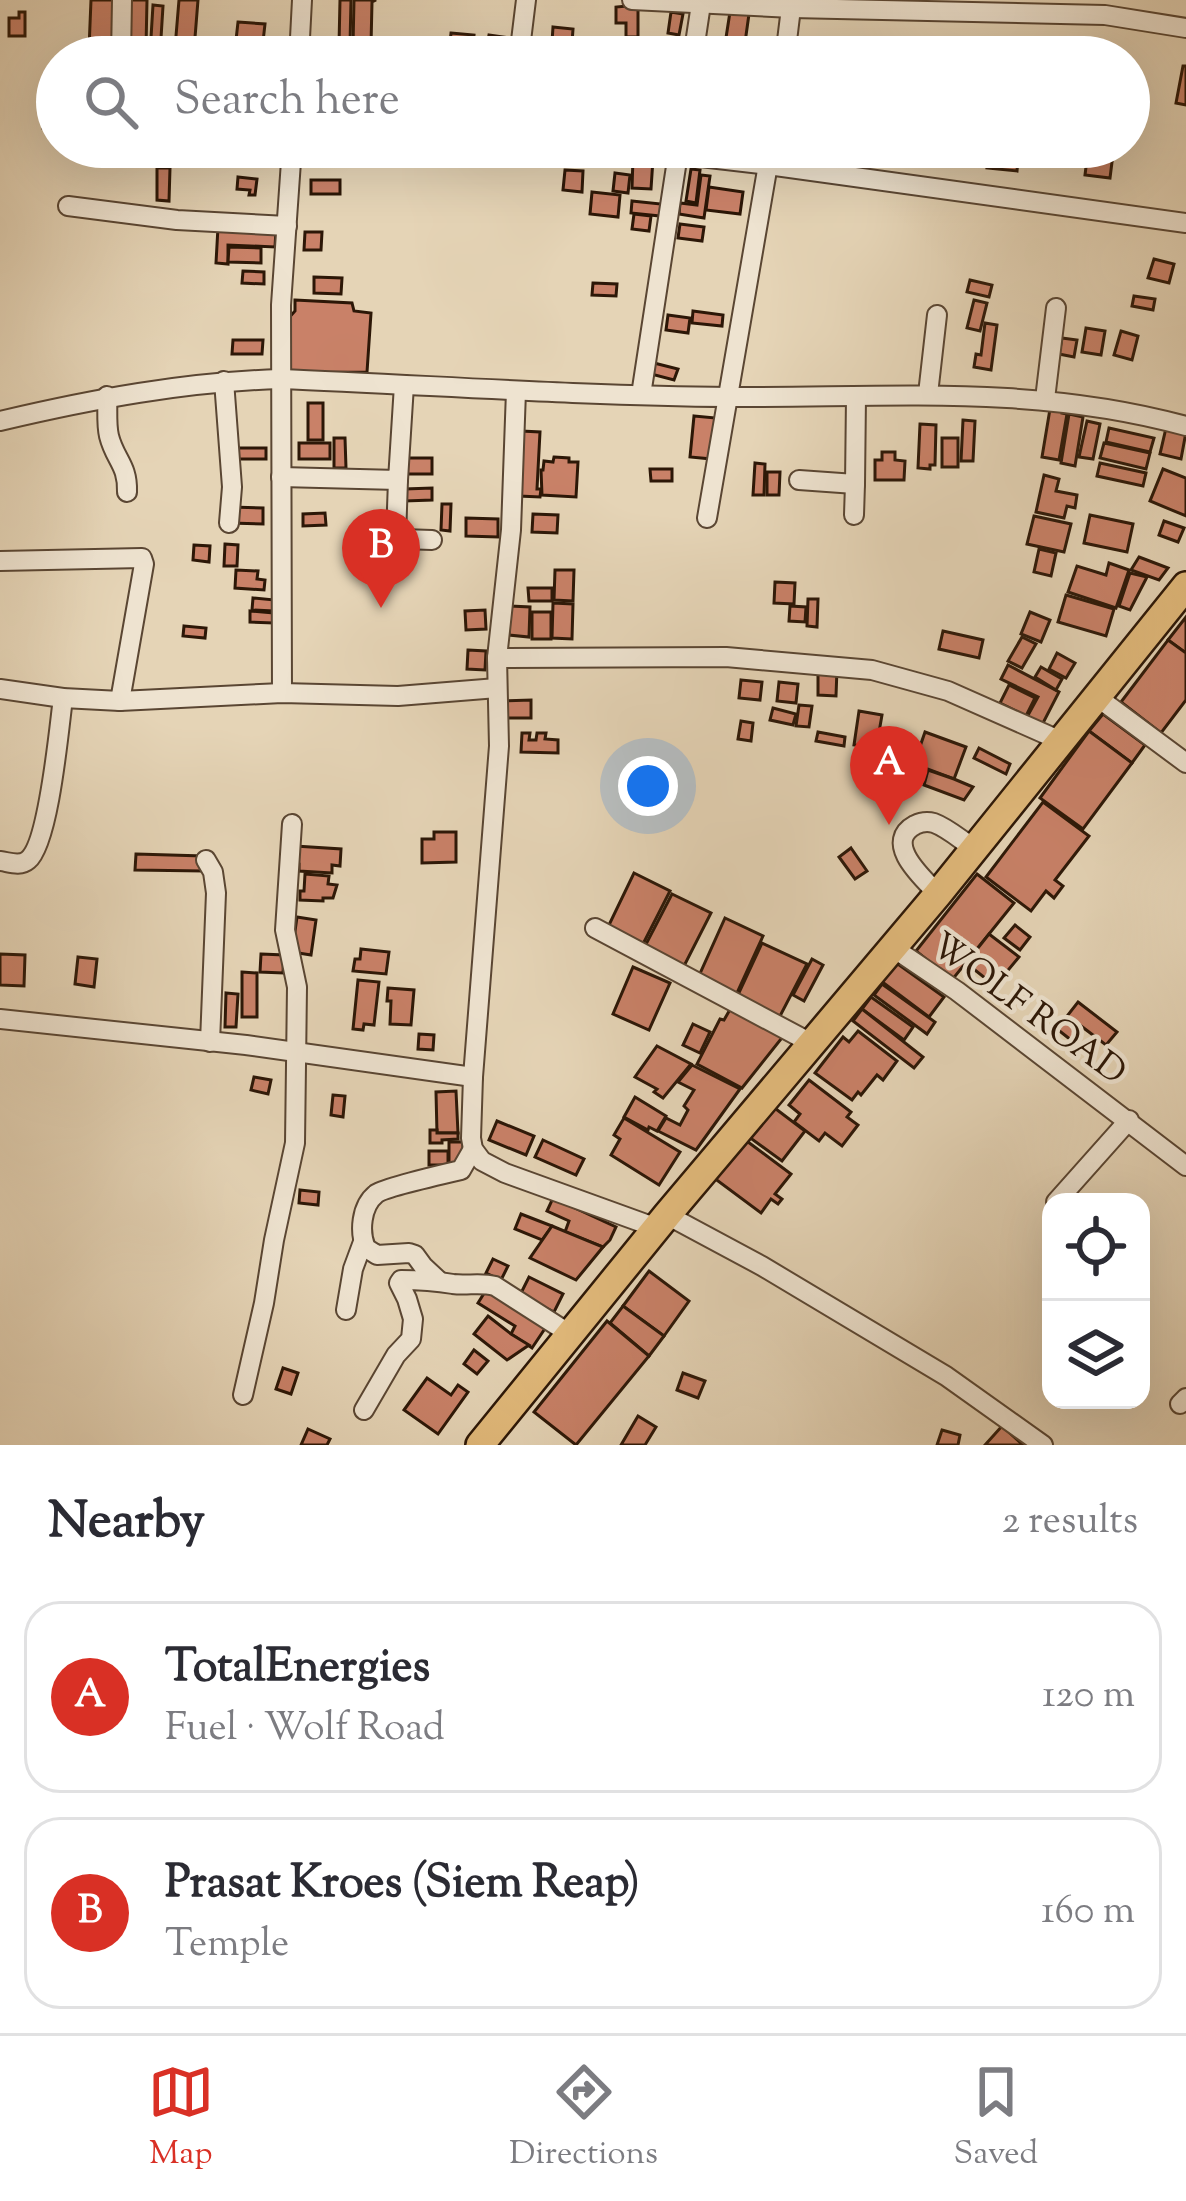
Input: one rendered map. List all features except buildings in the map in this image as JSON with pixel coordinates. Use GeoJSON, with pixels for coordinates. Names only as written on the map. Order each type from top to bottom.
{"type":"FeatureCollection","features":[{"type":"Feature","properties":{"kind":"highway"},"geometry":{"type":"LineString","coordinates":[[480,1445],[975,849],[1186,586]]}},
{"type":"Feature","properties":{"kind":"street"},"geometry":{"type":"LineString","coordinates":[[121,36],[122,0]]}},
{"type":"Feature","properties":{"kind":"street"},"geometry":{"type":"LineString","coordinates":[[299,36],[302,0]]}},
{"type":"Feature","properties":{"kind":"street"},"geometry":{"type":"LineString","coordinates":[[522,36],[526,0]]}},
{"type":"Feature","properties":{"kind":"street"},"geometry":{"type":"LineString","coordinates":[[632,0],[1106,7],[1186,28]]}},
{"type":"Feature","properties":{"kind":"street"},"geometry":{"type":"LineString","coordinates":[[696,36],[701,4]]}},
{"type":"Feature","properties":{"kind":"street"},"geometry":{"type":"LineString","coordinates":[[787,36],[792,4]]}},
{"type":"Feature","properties":{"kind":"street"},"geometry":{"type":"LineString","coordinates":[[282,693],[281,305],[291,168]]}},
{"type":"Feature","properties":{"kind":"street"},"geometry":{"type":"LineString","coordinates":[[641,395],[676,168]]}},
{"type":"Feature","properties":{"kind":"street"},"geometry":{"type":"LineString","coordinates":[[707,518],[767,168]]}},
{"type":"Feature","properties":{"kind":"street"},"geometry":{"type":"LineString","coordinates":[[844,168],[1186,223]]}},
{"type":"Feature","properties":{"kind":"street"},"geometry":{"type":"LineString","coordinates":[[68,206],[178,220],[287,226]]}},
{"type":"Feature","properties":{"kind":"street"},"geometry":{"type":"LineString","coordinates":[[1045,399],[1056,308]]}},
{"type":"Feature","properties":{"kind":"street"},"geometry":{"type":"LineString","coordinates":[[928,394],[938,315]]}},
{"type":"Feature","properties":{"kind":"street"},"geometry":{"type":"LineString","coordinates":[[0,421],[107,396],[224,381],[280,380],[516,392],[1045,399],[1129,411],[1186,426]]}},
{"type":"Feature","properties":{"kind":"street"},"geometry":{"type":"LineString","coordinates":[[224,381],[232,487],[229,523]]}},
{"type":"Feature","properties":{"kind":"street"},"geometry":{"type":"LineString","coordinates":[[396,537],[404,385]]}},
{"type":"Feature","properties":{"kind":"street"},"geometry":{"type":"LineString","coordinates":[[364,1410],[396,1355],[411,1339],[413,1319],[400,1280],[370,1248],[361,1230],[367,1206],[380,1190],[461,1170],[473,1149],[473,1077],[499,746],[497,658],[511,530],[516,392]]}},
{"type":"Feature","properties":{"kind":"street"},"geometry":{"type":"LineString","coordinates":[[107,396],[108,429],[128,474],[128,492]]}},
{"type":"Feature","properties":{"kind":"street"},"geometry":{"type":"LineString","coordinates":[[854,515],[856,397]]}},
{"type":"Feature","properties":{"kind":"street"},"geometry":{"type":"LineString","coordinates":[[281,477],[398,480]]}},
{"type":"Feature","properties":{"kind":"street"},"geometry":{"type":"LineString","coordinates":[[799,480],[854,484]]}},
{"type":"Feature","properties":{"kind":"street"},"geometry":{"type":"LineString","coordinates":[[371,538],[432,540]]}},
{"type":"Feature","properties":{"kind":"street"},"geometry":{"type":"LineString","coordinates":[[0,561],[142,558],[120,701]]}},
{"type":"Feature","properties":{"kind":"street"},"geometry":{"type":"LineString","coordinates":[[497,658],[726,657],[872,670],[948,691],[1061,741]]}},
{"type":"Feature","properties":{"kind":"street"},"geometry":{"type":"LineString","coordinates":[[0,689],[120,701],[282,693],[398,696],[497,688]]}},
{"type":"Feature","properties":{"kind":"street"},"geometry":{"type":"LineString","coordinates":[[1096,697],[1186,764]]}},
{"type":"Feature","properties":{"kind":"street"},"geometry":{"type":"LineString","coordinates":[[0,861],[28,861],[37,845],[46,819],[63,698]]}},
{"type":"Feature","properties":{"kind":"street"},"geometry":{"type":"LineString","coordinates":[[938,894],[903,851],[907,832],[923,822],[933,823],[975,849]]}},
{"type":"Feature","properties":{"kind":"street"},"geometry":{"type":"LineString","coordinates":[[243,1395],[293,1158],[297,986],[285,930],[292,824]]}},
{"type":"Feature","properties":{"kind":"street"},"geometry":{"type":"LineString","coordinates":[[206,860],[216,893],[210,1042]]}},
{"type":"Feature","properties":{"kind":"street"},"geometry":{"type":"LineString","coordinates":[[595,928],[811,1043]]}},
{"type":"Feature","properties":{"kind":"street","name":"WOLF ROAD"},"geometry":{"type":"LineString","coordinates":[[892,947],[1186,1166]]}},
{"type":"Feature","properties":{"kind":"street"},"geometry":{"type":"LineString","coordinates":[[0,1019],[473,1077]]}},
{"type":"Feature","properties":{"kind":"street"},"geometry":{"type":"LineString","coordinates":[[1064,1193],[1130,1120]]}},
{"type":"Feature","properties":{"kind":"street"},"geometry":{"type":"LineString","coordinates":[[473,1149],[482,1161],[505,1173],[662,1222],[762,1266],[946,1376],[1043,1445]]}},
{"type":"Feature","properties":{"kind":"street"},"geometry":{"type":"LineString","coordinates":[[370,1248],[416,1255],[438,1280]]}},
{"type":"Feature","properties":{"kind":"street"},"geometry":{"type":"LineString","coordinates":[[346,1310],[353,1269],[370,1248]]}},
{"type":"Feature","properties":{"kind":"street"},"geometry":{"type":"LineString","coordinates":[[400,1280],[495,1286],[570,1334]]}},
{"type":"Feature","properties":{"kind":"place","name":"Prasat Kroes (Siem Reap)"},"geometry":{"type":"Point","coordinates":[381,608]}},
{"type":"Feature","properties":{"kind":"place","name":"TotalEnergies"},"geometry":{"type":"Point","coordinates":[889,825]}}]}
